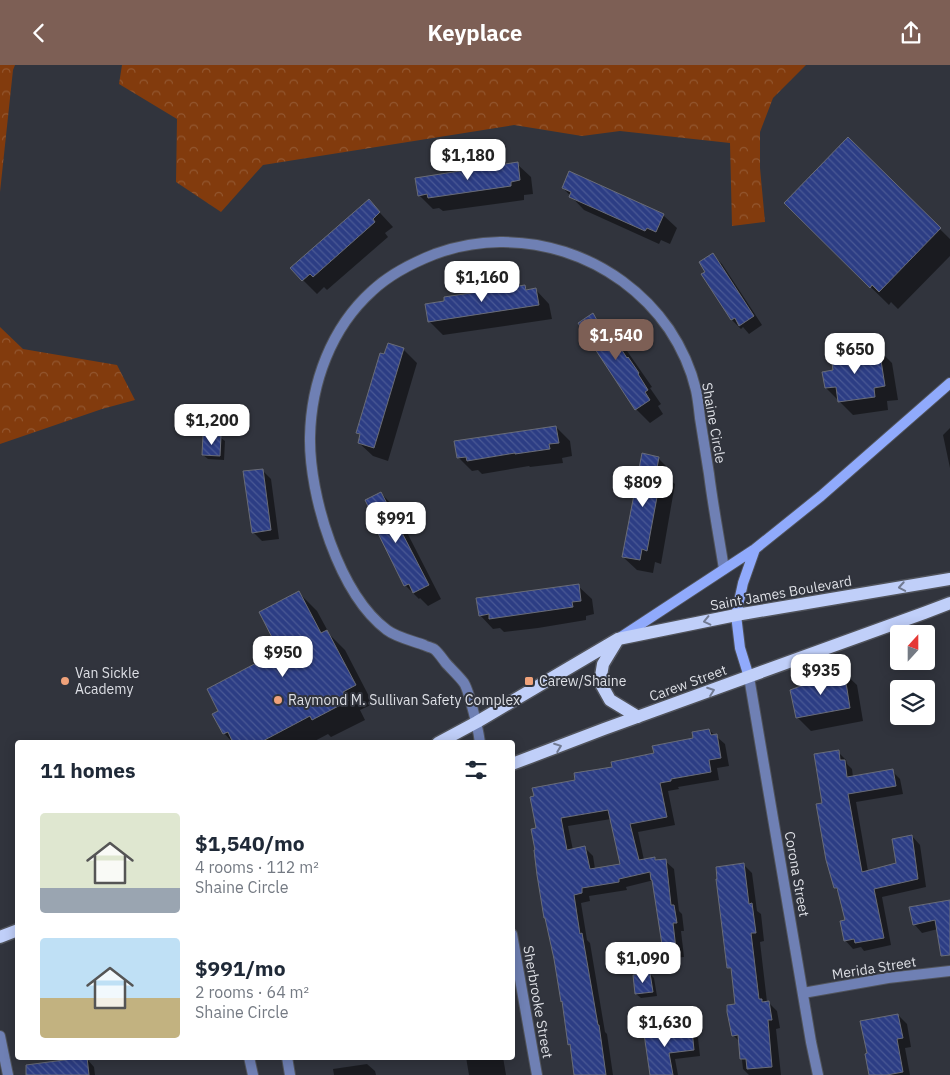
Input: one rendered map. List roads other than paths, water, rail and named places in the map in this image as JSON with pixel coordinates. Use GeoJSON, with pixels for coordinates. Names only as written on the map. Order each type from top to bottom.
{"type":"FeatureCollection","features":[{"type":"Feature","properties":{"kind":"main road"},"geometry":{"type":"LineString","coordinates":[[444,740],[618,639],[755,549],[821,496],[950,383]]}},
{"type":"Feature","properties":{"kind":"main road","name":"Carew Street"},"geometry":{"type":"LineString","coordinates":[[515,763],[749,677],[740,648],[736,615],[743,583],[755,549]]}},
{"type":"Feature","properties":{"kind":"main road","name":"Saint James Boulevard"},"geometry":{"type":"LineString","coordinates":[[618,639],[736,615],[950,579]]}},
{"type":"Feature","properties":{"kind":"main road"},"geometry":{"type":"LineString","coordinates":[[749,677],[950,603]]}},
{"type":"Feature","properties":{"kind":"main road"},"geometry":{"type":"LineString","coordinates":[[618,639],[603,663],[600,682],[610,700],[638,717]]}},
{"type":"Feature","properties":{"kind":"main road"},"geometry":{"type":"LineString","coordinates":[[0,937],[15,931]]}},
{"type":"Feature","properties":{"kind":"street","name":"Shaine Circle"},"geometry":{"type":"LineString","coordinates":[[477,722],[466,685],[434,649],[389,632],[364,607],[341,568],[321,516],[315,492],[311,466],[310,439],[316,388],[323,364],[344,323],[373,290],[396,273],[422,259],[459,247],[479,243],[507,242],[536,245],[564,251],[590,261],[636,291],[654,309],[669,329],[682,351],[696,391],[724,569]]}},
{"type":"Feature","properties":{"kind":"street","name":"Corona Street"},"geometry":{"type":"LineString","coordinates":[[749,677],[818,1075]]}},
{"type":"Feature","properties":{"kind":"street"},"geometry":{"type":"LineString","coordinates":[[477,722],[480,740]]}},
{"type":"Feature","properties":{"kind":"street","name":"Sherbrooke Street"},"geometry":{"type":"LineString","coordinates":[[515,951],[537,1075]]}},
{"type":"Feature","properties":{"kind":"street","name":"Merida Street"},"geometry":{"type":"LineString","coordinates":[[803,993],[888,978],[950,971]]}},
{"type":"Feature","properties":{"kind":"street"},"geometry":{"type":"LineString","coordinates":[[0,1036],[8,1075]]}},
{"type":"Feature","properties":{"kind":"street"},"geometry":{"type":"LineString","coordinates":[[250,1060],[252,1075]]}},
{"type":"Feature","properties":{"kind":"street"},"geometry":{"type":"LineString","coordinates":[[288,1060],[290,1075]]}},
{"type":"Feature","properties":{"kind":"place","name":"Van Sickle Academy"},"geometry":{"type":"Point","coordinates":[65,681]}},
{"type":"Feature","properties":{"kind":"place","name":"Carew/Shaine"},"geometry":{"type":"Point","coordinates":[529,681]}},
{"type":"Feature","properties":{"kind":"place","name":"Raymond M. Sullivan Safety Complex"},"geometry":{"type":"Point","coordinates":[278,700]}}]}
